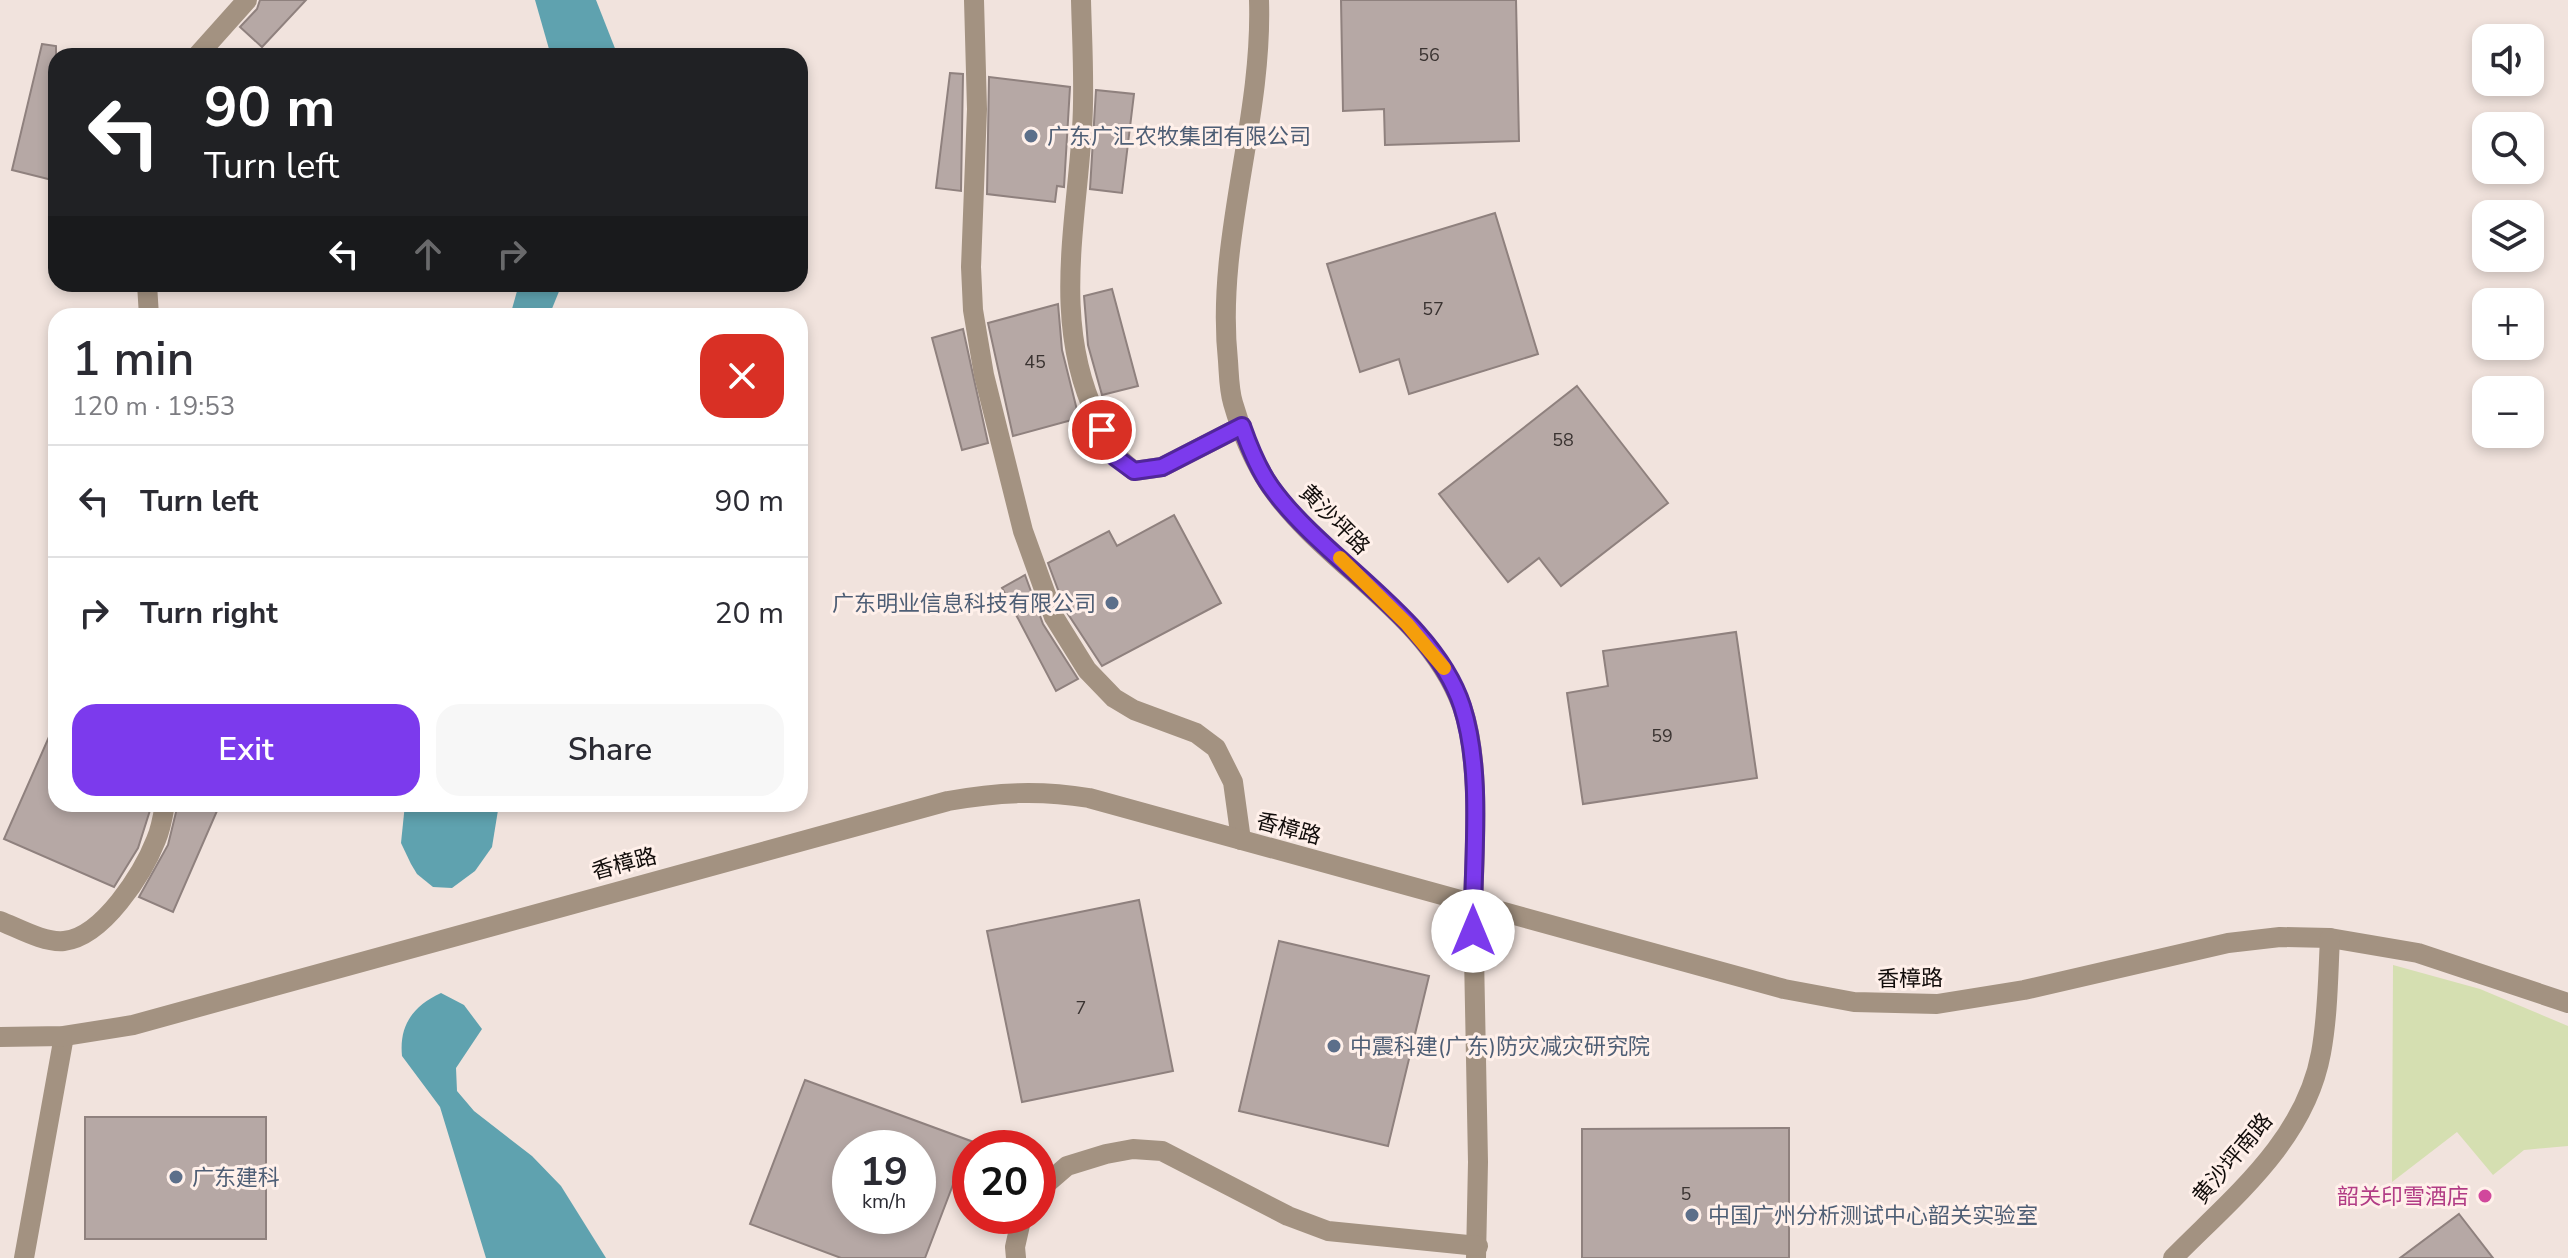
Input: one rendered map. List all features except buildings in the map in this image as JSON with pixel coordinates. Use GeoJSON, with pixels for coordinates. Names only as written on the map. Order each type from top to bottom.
{"type":"FeatureCollection","features":[{"type":"Feature","properties":{"kind":"street"},"geometry":{"type":"LineString","coordinates":[[204,48],[247,0]]}},
{"type":"Feature","properties":{"kind":"street"},"geometry":{"type":"LineString","coordinates":[[974,0],[977,109],[971,267],[973,310],[987,388],[1023,531],[1054,617],[1087,670],[1114,698],[1134,710],[1196,733],[1216,748],[1233,782],[1241,840]]}},
{"type":"Feature","properties":{"kind":"street"},"geometry":{"type":"LineString","coordinates":[[1081,0],[1084,101],[1079,184],[1068,267],[1073,343],[1090,403],[1115,457],[1134,471],[1162,467],[1242,426]]}},
{"type":"Feature","properties":{"kind":"street","name":"黄沙坪路"},"geometry":{"type":"LineString","coordinates":[[1259,0],[1260,42],[1255,95],[1224,293],[1232,401],[1270,486],[1407,624],[1443,667],[1462,705],[1470,742],[1475,832],[1477,1252]]}},
{"type":"Feature","properties":{"kind":"street","name":"香樟路"},"geometry":{"type":"LineString","coordinates":[[0,1037],[64,1036],[133,1025],[902,813],[995,792],[1043,791],[1089,798],[1784,989],[1854,1002],[1937,1004],[2024,990],[2228,943],[2280,937],[2330,938],[2418,953],[2568,1003]]}},
{"type":"Feature","properties":{"kind":"street"},"geometry":{"type":"LineString","coordinates":[[0,921],[62,941],[80,937],[96,926],[131,887],[157,839],[163,812]]}},
{"type":"Feature","properties":{"kind":"street","name":"黄沙坪南路"},"geometry":{"type":"LineString","coordinates":[[2173,1258],[2229,1204],[2279,1148],[2305,1104],[2321,1056],[2327,1009],[2330,938]]}},
{"type":"Feature","properties":{"kind":"street"},"geometry":{"type":"LineString","coordinates":[[24,1258],[64,1036]]}},
{"type":"Feature","properties":{"kind":"street"},"geometry":{"type":"LineString","coordinates":[[1056,1175],[1067,1166],[1093,1158],[1133,1149],[1162,1151],[1288,1216],[1328,1231],[1477,1252]]}},
{"type":"Feature","properties":{"kind":"street"},"geometry":{"type":"LineString","coordinates":[[1016,1258],[1018,1234]]}},
{"type":"Feature","properties":{"kind":"green space"},"geometry":{"type":"Polygon","coordinates":[[[2393,965],[2480,989],[2568,1026],[2568,1146],[2524,1150],[2493,1175],[2457,1132],[2392,1182],[2393,965]]]}},
{"type":"Feature","properties":{"kind":"water"},"geometry":{"type":"Polygon","coordinates":[[[535,0],[596,0],[615,48],[549,48],[535,0]]]}},
{"type":"Feature","properties":{"kind":"water"},"geometry":{"type":"Polygon","coordinates":[[[517,292],[559,292],[552,308],[512,308],[517,292]]]}},
{"type":"Feature","properties":{"kind":"water"},"geometry":{"type":"Polygon","coordinates":[[[404,812],[498,812],[492,847],[475,871],[452,888],[433,887],[417,874],[401,843],[404,812]]]}},
{"type":"Feature","properties":{"kind":"water"},"geometry":{"type":"Polygon","coordinates":[[[441,993],[464,1005],[482,1029],[456,1068],[457,1091],[474,1111],[532,1156],[561,1186],[606,1258],[486,1258],[440,1107],[402,1056],[403,1035],[410,1018],[423,1004],[441,993]]]}},
{"type":"Feature","properties":{"kind":"slow traffic"},"geometry":{"type":"LineString","coordinates":[[1340,558],[1407,624],[1444,668]]}},
{"type":"Feature","properties":{"kind":"place","name":"广东广汇农牧集团有限公司"},"geometry":{"type":"Point","coordinates":[1031,136]}},
{"type":"Feature","properties":{"kind":"place","name":"广东明业信息科技有限公司"},"geometry":{"type":"Point","coordinates":[1112,603]}},
{"type":"Feature","properties":{"kind":"place","name":"中震科建(广东)防灾减灾研究院"},"geometry":{"type":"Point","coordinates":[1334,1046]}},
{"type":"Feature","properties":{"kind":"place","name":"广东建科"},"geometry":{"type":"Point","coordinates":[176,1177]}},
{"type":"Feature","properties":{"kind":"place","name":"韶关印雪酒店"},"geometry":{"type":"Point","coordinates":[2485,1196]}},
{"type":"Feature","properties":{"kind":"place","name":"中国广州分析测试中心韶关实验室"},"geometry":{"type":"Point","coordinates":[1692,1215]}},
{"type":"Feature","properties":{"kind":"route"},"geometry":{"type":"LineString","coordinates":[[1102,430],[1115,457],[1134,471],[1162,467],[1242,426],[1270,486],[1407,624],[1443,667],[1462,705],[1470,742],[1475,832],[1473,931]]}}]}
